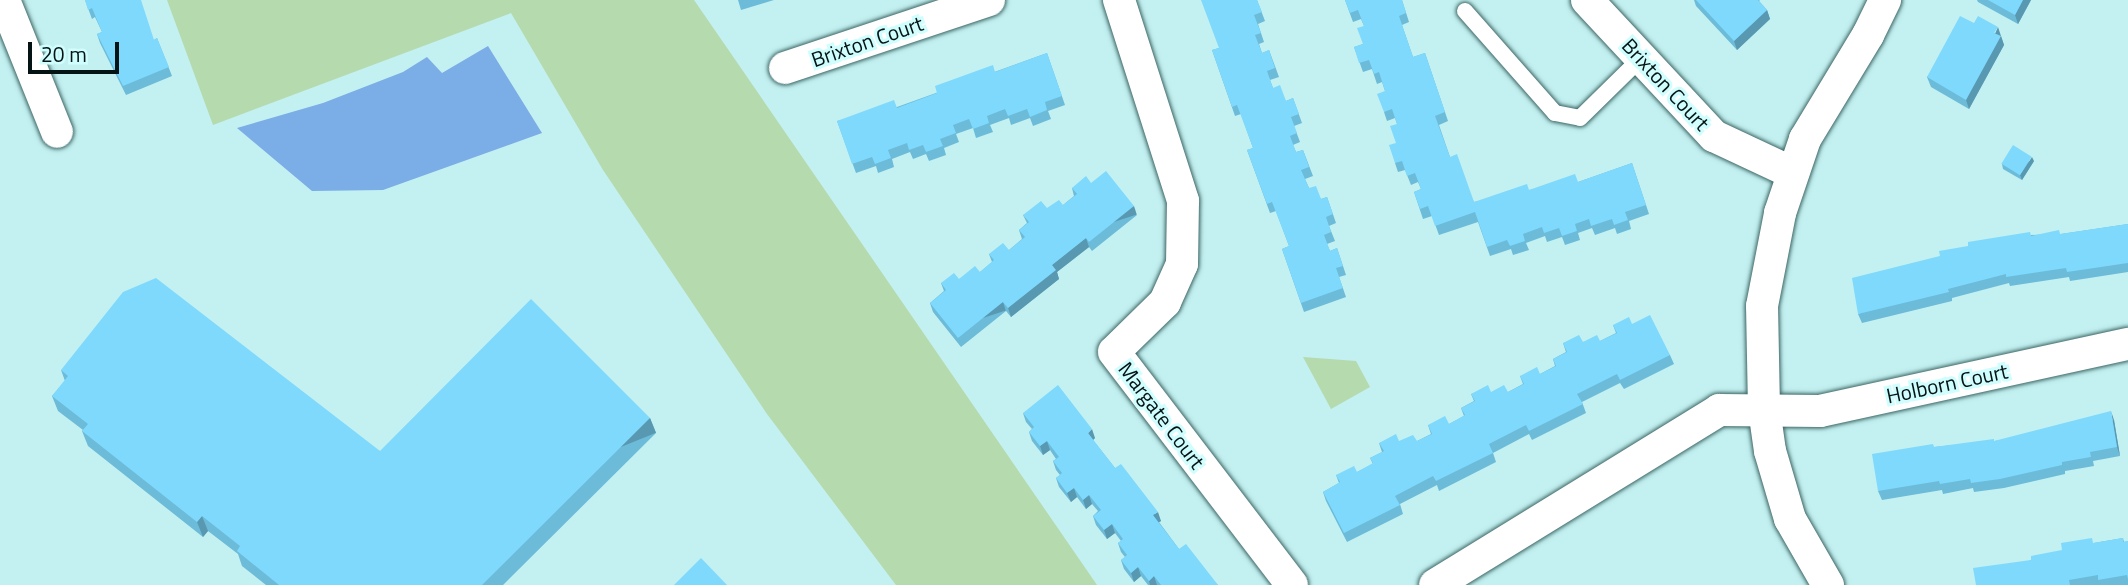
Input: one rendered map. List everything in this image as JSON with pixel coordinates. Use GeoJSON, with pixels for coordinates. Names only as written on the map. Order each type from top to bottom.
{"type":"FeatureCollection","features":[{"type":"Feature","properties":{"kind":"street"},"geometry":{"type":"LineString","coordinates":[[4,0],[57,132]]}},
{"type":"Feature","properties":{"kind":"street","name":"Brixton Court"},"geometry":{"type":"LineString","coordinates":[[785,68],[989,0]]}},
{"type":"Feature","properties":{"kind":"street","name":"Margate Court"},"geometry":{"type":"LineString","coordinates":[[1119,0],[1183,201],[1182,264],[1165,302],[1114,352],[1292,585]]}},
{"type":"Feature","properties":{"kind":"street","name":"Brixton Court"},"geometry":{"type":"LineString","coordinates":[[1587,0],[1714,136],[1793,173]]}},
{"type":"Feature","properties":{"kind":"street"},"geometry":{"type":"LineString","coordinates":[[1828,585],[1790,519],[1770,451],[1764,409],[1762,306],[1780,214],[1805,139],[1868,35],[1885,0]]}},
{"type":"Feature","properties":{"kind":"street","name":"Holborn Court"},"geometry":{"type":"LineString","coordinates":[[1764,409],[1820,411],[2128,344]]}},
{"type":"Feature","properties":{"kind":"street"},"geometry":{"type":"LineString","coordinates":[[1435,585],[1719,410],[1764,409]]}},
{"type":"Feature","properties":{"kind":"lane"},"geometry":{"type":"LineString","coordinates":[[1465,11],[1555,113],[1580,118],[1641,58]]}},
{"type":"Feature","properties":{"kind":"green space"},"geometry":{"type":"Polygon","coordinates":[[[167,0],[694,0],[1097,585],[896,585],[767,414],[603,170],[511,13],[213,125],[167,0]]]}},
{"type":"Feature","properties":{"kind":"green space"},"geometry":{"type":"Polygon","coordinates":[[[1303,357],[1356,361],[1370,387],[1331,409],[1303,357]]]}},
{"type":"Feature","properties":{"kind":"water"},"geometry":{"type":"Polygon","coordinates":[[[488,46],[542,133],[383,190],[312,191],[237,128],[323,103],[403,72],[427,57],[442,73],[488,46]]]}},
{"type":"Feature","properties":{"kind":"building"},"geometry":{"type":"Polygon","coordinates":[[[85,0],[141,0],[154,40],[157,38],[169,67],[123,86],[97,34],[102,32],[92,8],[88,10],[85,0]]]}},
{"type":"Feature","properties":{"kind":"building"},"geometry":{"type":"Polygon","coordinates":[[[1201,0],[1257,0],[1262,12],[1254,15],[1261,33],[1255,35],[1262,53],[1269,50],[1275,68],[1267,71],[1273,88],[1280,85],[1286,101],[1293,98],[1299,114],[1291,117],[1297,133],[1290,136],[1296,152],[1303,150],[1309,167],[1301,170],[1309,188],[1316,186],[1321,199],[1327,197],[1333,214],[1326,217],[1331,232],[1324,235],[1330,251],[1337,248],[1343,266],[1336,268],[1343,288],[1301,303],[1282,249],[1289,246],[1272,202],[1267,204],[1247,150],[1253,148],[1237,105],[1232,107],[1212,50],[1219,48],[1201,0]]]}},
{"type":"Feature","properties":{"kind":"building"},"geometry":{"type":"Polygon","coordinates":[[[1345,0],[1402,0],[1406,13],[1399,16],[1413,57],[1425,53],[1445,112],[1435,116],[1450,157],[1457,154],[1474,202],[1527,184],[1529,190],[1575,174],[1578,182],[1632,163],[1646,205],[1625,212],[1628,220],[1614,225],[1612,219],[1591,226],[1589,219],[1575,224],[1577,231],[1562,236],[1559,228],[1544,233],[1542,227],[1523,234],[1525,241],[1510,246],[1507,240],[1487,247],[1475,212],[1435,226],[1428,206],[1420,209],[1414,192],[1421,189],[1415,173],[1407,176],[1402,161],[1395,163],[1389,145],[1396,143],[1390,126],[1397,124],[1392,109],[1384,112],[1377,94],[1385,91],[1379,72],[1374,74],[1369,60],[1359,63],[1354,47],[1363,44],[1357,28],[1364,26],[1358,10],[1350,13],[1345,0]]]}},
{"type":"Feature","properties":{"kind":"building"},"geometry":{"type":"Polygon","coordinates":[[[1696,0],[1758,0],[1767,10],[1734,41],[1696,0]]]}},
{"type":"Feature","properties":{"kind":"building"},"geometry":{"type":"Polygon","coordinates":[[[1988,0],[2023,0],[2015,15],[1988,0]]]}},
{"type":"Feature","properties":{"kind":"building"},"geometry":{"type":"Polygon","coordinates":[[[1960,16],[1974,23],[1978,16],[1998,27],[1994,33],[2001,36],[1966,100],[1927,77],[1960,16]]]}},
{"type":"Feature","properties":{"kind":"building"},"geometry":{"type":"Polygon","coordinates":[[[1047,53],[1062,96],[1045,102],[1047,110],[1030,117],[1027,109],[1008,116],[1005,109],[987,116],[989,123],[973,129],[969,119],[953,125],[956,133],[940,139],[943,146],[926,152],[923,145],[909,150],[907,143],[888,150],[891,158],[875,164],[872,157],[852,164],[837,121],[894,100],[897,108],[937,93],[935,86],[993,65],[995,72],[1047,53]]]}},
{"type":"Feature","properties":{"kind":"building"},"geometry":{"type":"Polygon","coordinates":[[[2013,145],[2032,157],[2020,175],[2001,164],[2013,145]]]}},
{"type":"Feature","properties":{"kind":"building"},"geometry":{"type":"Polygon","coordinates":[[[1106,171],[1134,206],[1089,242],[1086,238],[1052,265],[1056,270],[1008,308],[1003,302],[958,338],[930,303],[946,290],[941,283],[954,273],[959,279],[975,266],[980,272],[994,260],[989,254],[1003,243],[1009,250],[1025,237],[1019,230],[1029,222],[1023,215],[1041,201],[1047,208],[1059,200],[1063,205],[1077,194],[1072,188],[1086,176],[1091,183],[1106,171]]]}},
{"type":"Feature","properties":{"kind":"building"},"geometry":{"type":"Polygon","coordinates":[[[2128,224],[2128,263],[2067,272],[2066,268],[2006,277],[2006,274],[1948,289],[1949,292],[1858,314],[1852,278],[1940,256],[1939,251],[1968,246],[1968,242],[2030,232],[2031,236],[2059,230],[2060,234],[2128,224]]]}},
{"type":"Feature","properties":{"kind":"building"},"geometry":{"type":"Polygon","coordinates":[[[156,278],[380,451],[531,299],[650,418],[482,585],[279,585],[237,551],[240,546],[202,516],[197,522],[82,431],[88,424],[52,396],[68,376],[61,370],[123,292],[156,278]]]}},
{"type":"Feature","properties":{"kind":"building"},"geometry":{"type":"Polygon","coordinates":[[[1650,315],[1670,355],[1620,380],[1617,374],[1577,394],[1583,404],[1529,431],[1526,425],[1489,444],[1493,453],[1436,481],[1433,476],[1395,496],[1400,505],[1344,533],[1323,492],[1340,482],[1336,475],[1354,466],[1357,472],[1373,463],[1370,458],[1384,451],[1379,443],[1396,434],[1399,441],[1413,435],[1417,441],[1432,434],[1428,425],[1445,416],[1449,424],[1465,415],[1461,408],[1475,401],[1471,394],[1488,385],[1491,392],[1504,385],[1508,392],[1524,384],[1520,376],[1537,367],[1540,374],[1556,366],[1553,359],[1567,352],[1563,343],[1579,335],[1583,342],[1597,335],[1600,341],[1617,333],[1613,325],[1629,317],[1632,324],[1650,315]]]}},
{"type":"Feature","properties":{"kind":"building"},"geometry":{"type":"Polygon","coordinates":[[[1058,385],[1092,429],[1088,433],[1115,468],[1121,464],[1158,512],[1153,515],[1179,549],[1186,544],[1218,585],[1161,585],[1154,576],[1149,581],[1138,567],[1131,573],[1121,560],[1127,555],[1118,543],[1123,539],[1112,524],[1104,530],[1093,516],[1101,510],[1089,495],[1083,500],[1074,488],[1067,493],[1056,478],[1062,473],[1053,461],[1059,457],[1047,441],[1040,446],[1029,432],[1034,427],[1023,413],[1058,385]]]}},
{"type":"Feature","properties":{"kind":"building"},"geometry":{"type":"Polygon","coordinates":[[[2111,411],[2117,447],[2090,452],[2091,457],[2000,479],[1971,483],[1970,479],[1940,484],[1939,481],[1878,491],[1872,454],[1933,444],[1934,447],[1994,441],[2111,411]]]}},
{"type":"Feature","properties":{"kind":"building"},"geometry":{"type":"Polygon","coordinates":[[[2092,538],[2093,543],[2123,538],[2123,542],[2128,541],[2128,579],[2127,575],[2098,580],[2098,575],[2069,580],[2070,585],[1976,585],[1973,568],[2031,560],[2031,556],[2062,550],[2061,543],[2092,538]]]}},
{"type":"Feature","properties":{"kind":"building"},"geometry":{"type":"Polygon","coordinates":[[[701,558],[727,585],[674,585],[701,558]]]}}]}
